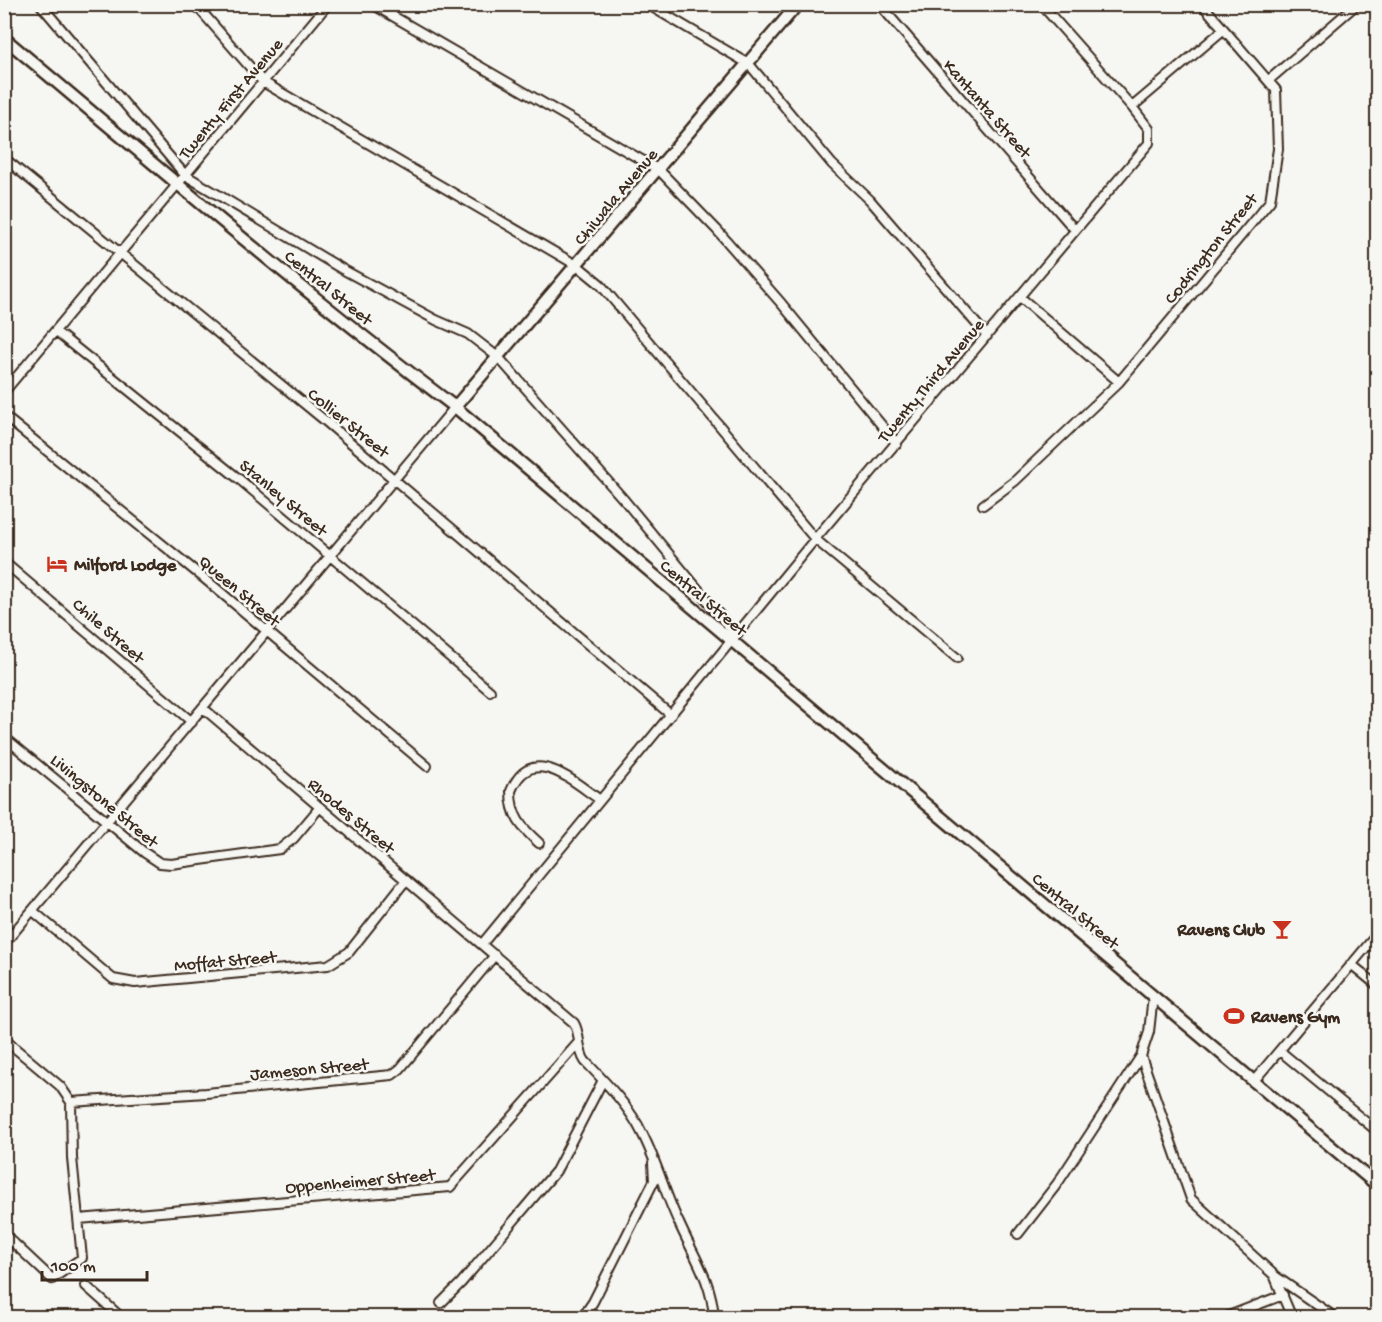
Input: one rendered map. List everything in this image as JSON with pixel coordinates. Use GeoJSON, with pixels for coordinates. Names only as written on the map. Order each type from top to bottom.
{"type":"FeatureCollection","features":[{"type":"Feature","properties":{"kind":"street"},"geometry":{"type":"LineString","coordinates":[[40,4],[185,174],[342,269],[436,320],[468,334],[499,358],[625,501],[734,638]]}},
{"type":"Feature","properties":{"kind":"street"},"geometry":{"type":"LineString","coordinates":[[195,4],[263,82],[578,266],[600,284],[815,538],[957,657]]}},
{"type":"Feature","properties":{"kind":"street","name":"Twenty First Avenue"},"geometry":{"type":"LineString","coordinates":[[4,393],[328,4]]}},
{"type":"Feature","properties":{"kind":"street"},"geometry":{"type":"LineString","coordinates":[[372,4],[659,170],[717,230],[781,303],[897,444]]}},
{"type":"Feature","properties":{"kind":"street"},"geometry":{"type":"LineString","coordinates":[[647,4],[749,64],[832,164],[870,200],[987,336]]}},
{"type":"Feature","properties":{"kind":"street","name":"Chiwala Avenue"},"geometry":{"type":"LineString","coordinates":[[455,407],[578,266],[798,4]]}},
{"type":"Feature","properties":{"kind":"street","name":"Kantanta Street"},"geometry":{"type":"LineString","coordinates":[[879,4],[1075,230]]}},
{"type":"Feature","properties":{"kind":"street"},"geometry":{"type":"LineString","coordinates":[[1041,4],[1132,107],[1223,30]]}},
{"type":"Feature","properties":{"kind":"street"},"geometry":{"type":"LineString","coordinates":[[1202,4],[1269,80],[1355,9],[1357,4]]}},
{"type":"Feature","properties":{"kind":"street","name":"Central Street"},"geometry":{"type":"LineString","coordinates":[[4,38],[177,184],[394,362],[455,407],[734,638],[1377,1186]]}},
{"type":"Feature","properties":{"kind":"street","name":"Codrington Street"},"geometry":{"type":"LineString","coordinates":[[983,505],[1015,481],[1119,382],[1270,201],[1278,149],[1277,98],[1269,80]]}},
{"type":"Feature","properties":{"kind":"street","name":"Twenty Third Avenue"},"geometry":{"type":"LineString","coordinates":[[482,944],[815,538],[897,444],[1149,143],[1151,137],[1132,107]]}},
{"type":"Feature","properties":{"kind":"street","name":"Collier Street"},"geometry":{"type":"LineString","coordinates":[[4,158],[395,479],[671,715]]}},
{"type":"Feature","properties":{"kind":"street"},"geometry":{"type":"LineString","coordinates":[[1020,297],[1119,382]]}},
{"type":"Feature","properties":{"kind":"street","name":"Stanley Street"},"geometry":{"type":"LineString","coordinates":[[55,331],[239,479],[490,691]]}},
{"type":"Feature","properties":{"kind":"street"},"geometry":{"type":"LineString","coordinates":[[4,944],[455,407]]}},
{"type":"Feature","properties":{"kind":"street","name":"Queen Street"},"geometry":{"type":"LineString","coordinates":[[4,416],[427,766]]}},
{"type":"Feature","properties":{"kind":"street","name":"Chile Street"},"geometry":{"type":"LineString","coordinates":[[4,562],[192,722]]}},
{"type":"Feature","properties":{"kind":"street","name":"Rhodes Street"},"geometry":{"type":"LineString","coordinates":[[203,708],[574,1023],[579,1031],[579,1042],[585,1061],[603,1080],[641,1132],[679,1224],[705,1274],[712,1294],[714,1317]]}},
{"type":"Feature","properties":{"kind":"street","name":"Livingstone Street"},"geometry":{"type":"LineString","coordinates":[[4,737],[153,860],[171,864],[280,849],[294,838],[320,807]]}},
{"type":"Feature","properties":{"kind":"street"},"geometry":{"type":"LineString","coordinates":[[539,843],[519,824],[512,810],[511,791],[523,773],[538,767],[551,768],[599,799]]}},
{"type":"Feature","properties":{"kind":"street","name":"Moffat Street"},"geometry":{"type":"LineString","coordinates":[[33,911],[113,979],[122,982],[146,982],[328,965],[349,952],[406,880]]}},
{"type":"Feature","properties":{"kind":"street"},"geometry":{"type":"LineString","coordinates":[[1253,1082],[1377,933]]}},
{"type":"Feature","properties":{"kind":"street","name":"Jameson Street"},"geometry":{"type":"LineString","coordinates":[[71,1102],[206,1093],[392,1075],[400,1069],[495,955]]}},
{"type":"Feature","properties":{"kind":"street"},"geometry":{"type":"LineString","coordinates":[[1351,964],[1377,986]]}},
{"type":"Feature","properties":{"kind":"street"},"geometry":{"type":"LineString","coordinates":[[1018,1234],[1057,1184],[1141,1056],[1149,1032],[1153,996]]}},
{"type":"Feature","properties":{"kind":"street"},"geometry":{"type":"LineString","coordinates":[[4,1038],[60,1086],[71,1102],[72,1158],[82,1258],[52,1279],[5,1235]]}},
{"type":"Feature","properties":{"kind":"street","name":"Oppenheimer Street"},"geometry":{"type":"LineString","coordinates":[[78,1219],[450,1187],[579,1042]]}},
{"type":"Feature","properties":{"kind":"street"},"geometry":{"type":"LineString","coordinates":[[1280,1050],[1377,1132]]}},
{"type":"Feature","properties":{"kind":"street"},"geometry":{"type":"LineString","coordinates":[[1141,1056],[1191,1199],[1274,1275],[1336,1317]]}},
{"type":"Feature","properties":{"kind":"street"},"geometry":{"type":"LineString","coordinates":[[441,1303],[462,1283],[556,1171],[603,1080]]}},
{"type":"Feature","properties":{"kind":"street"},"geometry":{"type":"LineString","coordinates":[[582,1317],[593,1302],[654,1181],[652,1156]]}},
{"type":"Feature","properties":{"kind":"street"},"geometry":{"type":"LineString","coordinates":[[1274,1275],[1292,1317]]}},
{"type":"Feature","properties":{"kind":"street"},"geometry":{"type":"LineString","coordinates":[[86,1286],[122,1317]]}},
{"type":"Feature","properties":{"kind":"street"},"geometry":{"type":"LineString","coordinates":[[1223,1317],[1283,1295]]}},
{"type":"Feature","properties":{"kind":"place","name":"Milford Lodge"},"geometry":{"type":"Point","coordinates":[57,564]}},
{"type":"Feature","properties":{"kind":"place","name":"Ravens Club"},"geometry":{"type":"Point","coordinates":[1282,929]}},
{"type":"Feature","properties":{"kind":"place","name":"Ravens Gym"},"geometry":{"type":"Point","coordinates":[1234,1016]}}]}
